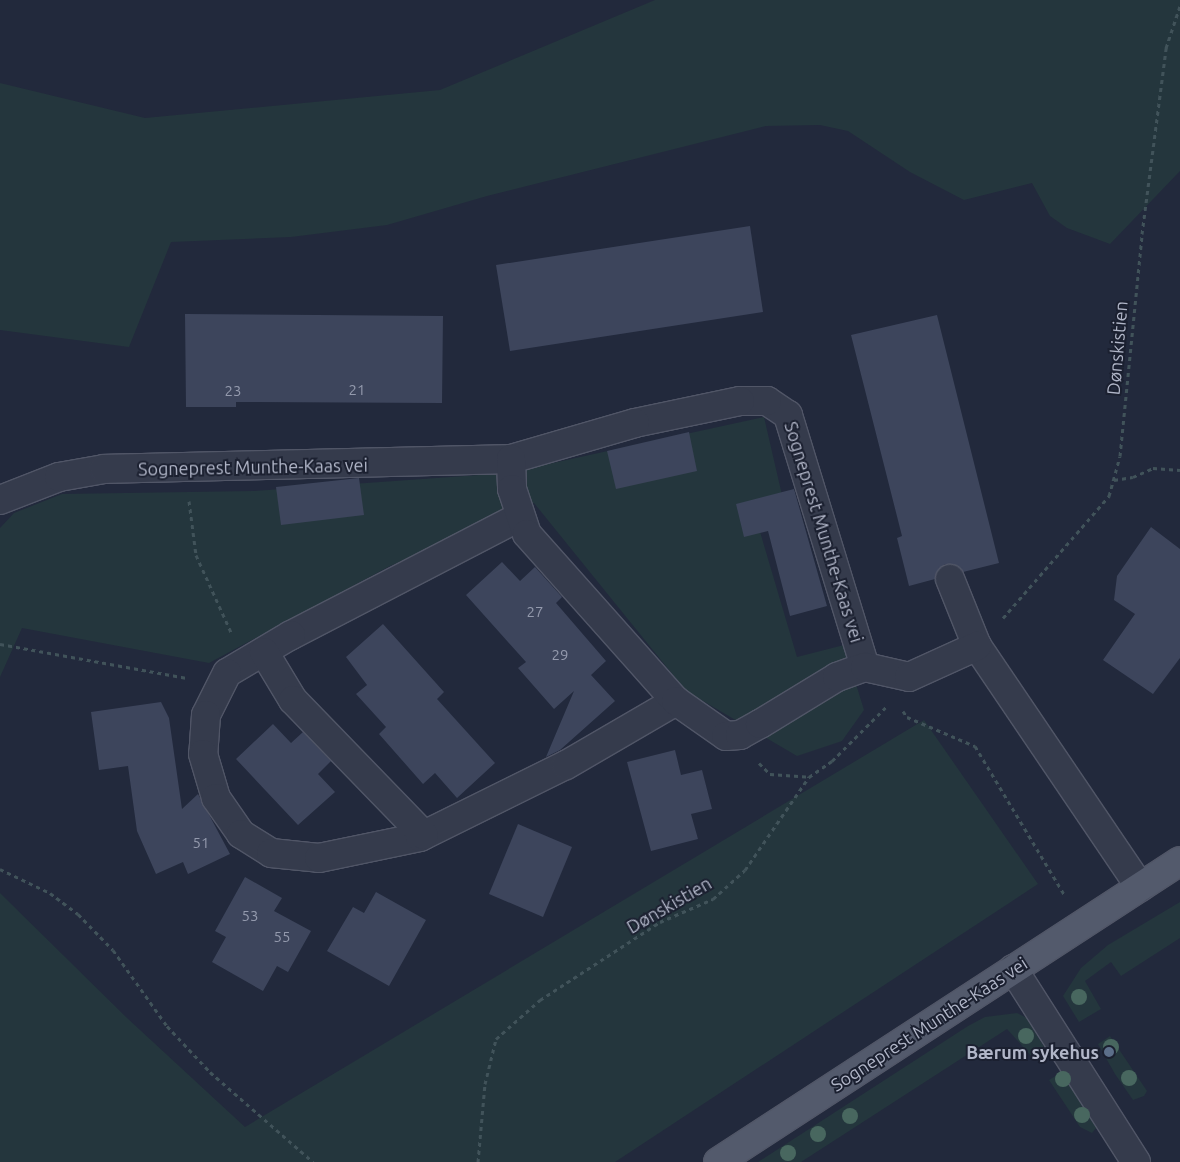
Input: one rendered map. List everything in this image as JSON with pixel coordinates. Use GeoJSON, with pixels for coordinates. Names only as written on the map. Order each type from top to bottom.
{"type":"FeatureCollection","features":[{"type":"Feature","properties":{"kind":"main road","name":"Sogneprest Munthe-Kaas vei"},"geometry":{"type":"LineString","coordinates":[[718,1162],[1180,861]]}},
{"type":"Feature","properties":{"kind":"street","name":"Sogneprest Munthe-Kaas vei"},"geometry":{"type":"LineString","coordinates":[[0,500],[30,485],[95,470],[511,459],[635,423],[740,401],[767,402],[788,415],[866,667],[902,688]]}},
{"type":"Feature","properties":{"kind":"street"},"geometry":{"type":"LineString","coordinates":[[511,459],[519,517],[527,534],[676,702],[726,736],[740,735]]}},
{"type":"Feature","properties":{"kind":"street"},"geometry":{"type":"LineString","coordinates":[[519,517],[227,673],[206,715],[203,754],[216,798],[240,834],[271,853],[319,858],[424,835],[566,765],[676,702]]}},
{"type":"Feature","properties":{"kind":"street"},"geometry":{"type":"LineString","coordinates":[[950,579],[977,646],[1140,887]]}},
{"type":"Feature","properties":{"kind":"street"},"geometry":{"type":"LineString","coordinates":[[902,688],[977,646]]}},
{"type":"Feature","properties":{"kind":"street"},"geometry":{"type":"LineString","coordinates":[[252,658],[424,835]]}},
{"type":"Feature","properties":{"kind":"street","name":"Sogneprest Munthe-Kaas vei"},"geometry":{"type":"LineString","coordinates":[[740,735],[838,677],[866,667]]}},
{"type":"Feature","properties":{"kind":"street"},"geometry":{"type":"LineString","coordinates":[[1013,969],[1136,1162]]}},
{"type":"Feature","properties":{"kind":"path","name":"Dønskistien"},"geometry":{"type":"LineString","coordinates":[[977,646],[1077,536],[1109,496],[1120,456],[1142,234],[1165,58],[1180,6]]}},
{"type":"Feature","properties":{"kind":"path"},"geometry":{"type":"LineString","coordinates":[[187,468],[196,555],[228,620],[252,658]]}},
{"type":"Feature","properties":{"kind":"path"},"geometry":{"type":"LineString","coordinates":[[1114,480],[1133,478],[1153,468],[1180,470]]}},
{"type":"Feature","properties":{"kind":"path"},"geometry":{"type":"LineString","coordinates":[[0,644],[222,684]]}},
{"type":"Feature","properties":{"kind":"path","name":"Dønskistien"},"geometry":{"type":"LineString","coordinates":[[478,1162],[485,1084],[496,1040],[540,1000],[660,922],[713,899],[745,870],[809,777],[832,761],[902,688]]}},
{"type":"Feature","properties":{"kind":"path"},"geometry":{"type":"LineString","coordinates":[[902,688],[907,717],[975,746],[1084,924]]}},
{"type":"Feature","properties":{"kind":"path"},"geometry":{"type":"LineString","coordinates":[[740,735],[750,754],[770,774],[809,777]]}},
{"type":"Feature","properties":{"kind":"path"},"geometry":{"type":"LineString","coordinates":[[0,869],[50,893],[78,914],[112,950],[167,1026],[210,1072],[313,1162]]}},
{"type":"Feature","properties":{"kind":"shaded area"},"geometry":{"type":"Polygon","coordinates":[[[655,0],[1180,0],[1180,171],[1110,244],[1067,228],[1050,216],[1032,183],[964,200],[910,172],[848,131],[820,125],[766,126],[487,196],[387,225],[291,237],[171,242],[129,347],[0,330],[0,83],[145,118],[440,90],[655,0]]]}},
{"type":"Feature","properties":{"kind":"shaded area"},"geometry":{"type":"Polygon","coordinates":[[[764,417],[782,495],[753,508],[797,657],[844,645],[864,710],[842,741],[797,756],[686,691],[534,503],[390,566],[209,663],[22,628],[0,677],[0,528],[14,513],[62,494],[253,491],[507,473],[764,417]]]}},
{"type":"Feature","properties":{"kind":"shaded area"},"geometry":{"type":"Polygon","coordinates":[[[924,720],[1038,884],[615,1162],[0,1162],[0,893],[126,1017],[245,1127],[924,720]]]}},
{"type":"Feature","properties":{"kind":"shaded area"},"geometry":{"type":"Polygon","coordinates":[[[1180,902],[1180,938],[1121,976],[1111,962],[1085,981],[1101,1009],[1079,1022],[1063,996],[1081,968],[1108,945],[1180,902]]]}},
{"type":"Feature","properties":{"kind":"shaded area"},"geometry":{"type":"Polygon","coordinates":[[[1017,1013],[1027,1018],[1044,1047],[1032,1057],[1007,1029],[801,1162],[758,1162],[968,1026],[985,1017],[1017,1013]]]}},
{"type":"Feature","properties":{"kind":"shaded area"},"geometry":{"type":"Polygon","coordinates":[[[1110,1036],[1147,1091],[1144,1096],[1133,1100],[1098,1044],[1110,1036]]]}},
{"type":"Feature","properties":{"kind":"shaded area"},"geometry":{"type":"Polygon","coordinates":[[[1062,1072],[1094,1120],[1096,1128],[1092,1133],[1080,1127],[1049,1080],[1062,1072]]]}},
{"type":"Feature","properties":{"kind":"building"},"geometry":{"type":"Polygon","coordinates":[[[750,226],[763,312],[510,351],[496,265],[750,226]]]}},
{"type":"Feature","properties":{"kind":"building"},"geometry":{"type":"Polygon","coordinates":[[[185,314],[443,316],[442,403],[236,402],[236,407],[186,407],[185,314]]]}},
{"type":"Feature","properties":{"kind":"building"},"geometry":{"type":"Polygon","coordinates":[[[937,315],[999,563],[963,572],[953,564],[945,564],[935,579],[909,586],[897,538],[902,536],[851,335],[937,315]]]}},
{"type":"Feature","properties":{"kind":"building"},"geometry":{"type":"Polygon","coordinates":[[[689,432],[697,471],[616,489],[607,451],[689,432]]]}},
{"type":"Feature","properties":{"kind":"building"},"geometry":{"type":"Polygon","coordinates":[[[359,478],[364,515],[281,525],[276,487],[359,478]]]}},
{"type":"Feature","properties":{"kind":"building"},"geometry":{"type":"Polygon","coordinates":[[[794,489],[827,606],[790,616],[768,531],[744,537],[736,504],[794,489]]]}},
{"type":"Feature","properties":{"kind":"building"},"geometry":{"type":"Polygon","coordinates":[[[1151,527],[1180,549],[1180,658],[1153,694],[1103,660],[1135,614],[1114,600],[1117,576],[1151,527]]]}},
{"type":"Feature","properties":{"kind":"building"},"geometry":{"type":"Polygon","coordinates":[[[502,562],[520,581],[535,567],[562,597],[556,603],[606,661],[591,675],[615,701],[560,750],[546,757],[574,691],[554,709],[518,668],[526,662],[466,595],[502,562]]]}},
{"type":"Feature","properties":{"kind":"building"},"geometry":{"type":"Polygon","coordinates":[[[383,624],[444,692],[437,699],[495,763],[457,798],[435,773],[423,784],[379,734],[386,727],[356,694],[367,685],[346,657],[383,624]]]}},
{"type":"Feature","properties":{"kind":"building"},"geometry":{"type":"Polygon","coordinates":[[[161,702],[169,718],[182,809],[198,794],[230,854],[188,874],[183,862],[156,874],[137,831],[128,766],[99,770],[91,712],[161,702]]]}},
{"type":"Feature","properties":{"kind":"building"},"geometry":{"type":"Polygon","coordinates":[[[273,724],[291,743],[303,732],[331,761],[318,774],[335,792],[298,825],[236,759],[273,724]]]}},
{"type":"Feature","properties":{"kind":"building"},"geometry":{"type":"Polygon","coordinates":[[[675,750],[681,775],[702,770],[712,809],[691,814],[698,839],[651,851],[627,762],[675,750]]]}},
{"type":"Feature","properties":{"kind":"building"},"geometry":{"type":"Polygon","coordinates":[[[518,824],[572,847],[543,917],[489,894],[518,824]]]}},
{"type":"Feature","properties":{"kind":"building"},"geometry":{"type":"Polygon","coordinates":[[[245,877],[282,898],[274,911],[311,931],[288,972],[277,966],[263,991],[212,962],[226,937],[215,931],[245,877]]]}},
{"type":"Feature","properties":{"kind":"building"},"geometry":{"type":"Polygon","coordinates":[[[376,892],[426,920],[389,986],[327,951],[353,907],[364,913],[376,892]]]}},
{"type":"Feature","properties":{"kind":"place","name":"Bærum sykehus"},"geometry":{"type":"Point","coordinates":[1109,1052]}}]}
